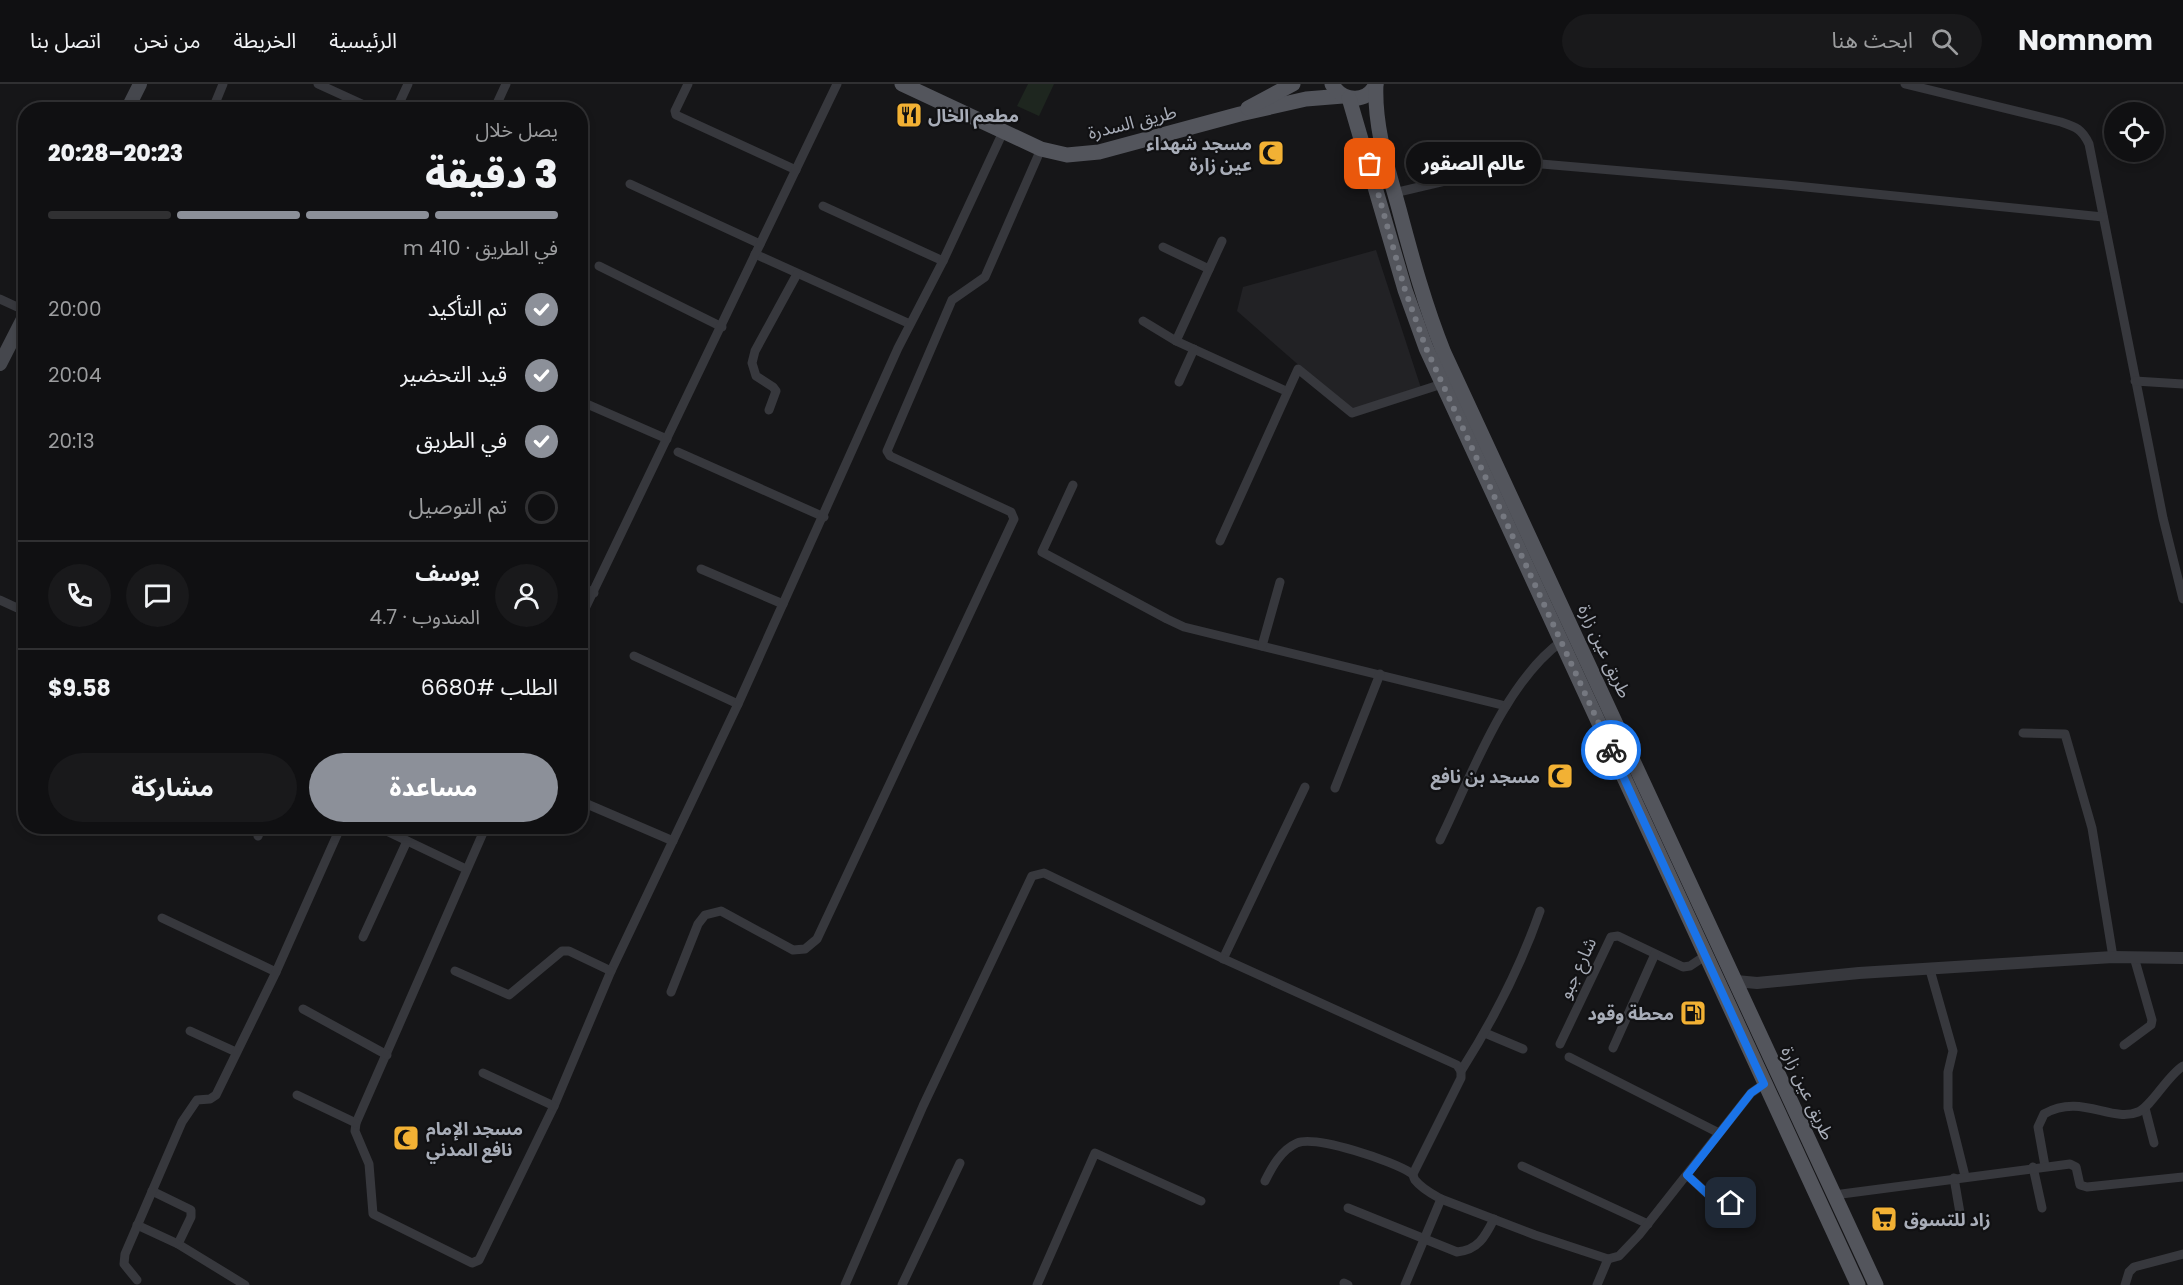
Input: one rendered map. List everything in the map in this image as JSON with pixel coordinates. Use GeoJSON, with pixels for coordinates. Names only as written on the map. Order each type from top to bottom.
{"type":"FeatureCollection","features":[{"type":"Feature","properties":{"kind":"main road"},"geometry":{"type":"LineString","coordinates":[[131,102],[140,84]]}},
{"type":"Feature","properties":{"kind":"main road","name":"طريق السدرة"},"geometry":{"type":"LineString","coordinates":[[902,84],[1041,149],[1067,155],[1099,152],[1240,114],[1306,99],[1365,96],[1376,84]]}},
{"type":"Feature","properties":{"kind":"main road"},"geometry":{"type":"LineString","coordinates":[[1240,114],[1266,96],[1293,84]]}},
{"type":"Feature","properties":{"kind":"main road"},"geometry":{"type":"LineString","coordinates":[[1332,84],[1346,97]]}},
{"type":"Feature","properties":{"kind":"main road","name":"طريق عين زارة"},"geometry":{"type":"LineString","coordinates":[[1376,84],[1376,117],[1394,193],[1420,288],[1444,353],[1876,1285]]}},
{"type":"Feature","properties":{"kind":"main road","name":"طريق عين زارة"},"geometry":{"type":"LineString","coordinates":[[1346,97],[1358,123],[1405,290],[1442,384],[1858,1285]]}},
{"type":"Feature","properties":{"kind":"main road"},"geometry":{"type":"LineString","coordinates":[[1358,123],[1368,114],[1376,117]]}},
{"type":"Feature","properties":{"kind":"main road"},"geometry":{"type":"LineString","coordinates":[[1,358],[18,327]]}},
{"type":"Feature","properties":{"kind":"street"},"geometry":{"type":"LineString","coordinates":[[215,102],[223,84]]}},
{"type":"Feature","properties":{"kind":"street"},"geometry":{"type":"LineString","coordinates":[[318,84],[357,102]]}},
{"type":"Feature","properties":{"kind":"street"},"geometry":{"type":"LineString","coordinates":[[400,102],[408,84]]}},
{"type":"Feature","properties":{"kind":"street"},"geometry":{"type":"LineString","coordinates":[[498,102],[506,84]]}},
{"type":"Feature","properties":{"kind":"street"},"geometry":{"type":"LineString","coordinates":[[688,84],[675,111],[676,115],[796,170]]}},
{"type":"Feature","properties":{"kind":"street"},"geometry":{"type":"LineString","coordinates":[[588,604],[837,84]]}},
{"type":"Feature","properties":{"kind":"street"},"geometry":{"type":"LineString","coordinates":[[1905,84],[2061,122],[2081,129],[2089,144],[2135,381],[2183,599]]}},
{"type":"Feature","properties":{"kind":"street"},"geometry":{"type":"LineString","coordinates":[[480,834],[356,1123],[355,1131],[369,1164],[373,1214],[475,1263],[554,1106],[611,971],[738,704],[910,324],[943,261],[1003,132]]}},
{"type":"Feature","properties":{"kind":"street"},"geometry":{"type":"LineString","coordinates":[[671,992],[698,924],[712,912],[721,911],[793,950],[805,949],[817,939],[1014,519],[1011,512],[890,456],[887,451],[952,300],[985,277],[1041,149]]}},
{"type":"Feature","properties":{"kind":"street"},"geometry":{"type":"LineString","coordinates":[[1394,193],[1462,177],[1483,162],[1496,160],[1786,184],[2103,217]]}},
{"type":"Feature","properties":{"kind":"street"},"geometry":{"type":"LineString","coordinates":[[630,184],[760,244]]}},
{"type":"Feature","properties":{"kind":"street"},"geometry":{"type":"LineString","coordinates":[[823,206],[943,261]]}},
{"type":"Feature","properties":{"kind":"street"},"geometry":{"type":"LineString","coordinates":[[1176,341],[1222,241]]}},
{"type":"Feature","properties":{"kind":"street"},"geometry":{"type":"LineString","coordinates":[[1163,247],[1209,269]]}},
{"type":"Feature","properties":{"kind":"street"},"geometry":{"type":"LineString","coordinates":[[755,254],[910,324]]}},
{"type":"Feature","properties":{"kind":"street"},"geometry":{"type":"LineString","coordinates":[[599,266],[722,327]]}},
{"type":"Feature","properties":{"kind":"street"},"geometry":{"type":"LineString","coordinates":[[769,410],[776,392],[773,387],[756,376],[752,363],[755,351],[797,274]]}},
{"type":"Feature","properties":{"kind":"street"},"geometry":{"type":"LineString","coordinates":[[0,299],[18,308]]}},
{"type":"Feature","properties":{"kind":"street"},"geometry":{"type":"LineString","coordinates":[[1143,321],[1176,341],[1286,391]]}},
{"type":"Feature","properties":{"kind":"street"},"geometry":{"type":"LineString","coordinates":[[1179,382],[1194,349]]}},
{"type":"Feature","properties":{"kind":"street"},"geometry":{"type":"LineString","coordinates":[[1220,541],[1286,391],[1299,369],[1352,413],[1442,384]]}},
{"type":"Feature","properties":{"kind":"street"},"geometry":{"type":"LineString","coordinates":[[2135,381],[2183,384]]}},
{"type":"Feature","properties":{"kind":"street"},"geometry":{"type":"LineString","coordinates":[[588,404],[667,439]]}},
{"type":"Feature","properties":{"kind":"street"},"geometry":{"type":"LineString","coordinates":[[678,452],[824,517]]}},
{"type":"Feature","properties":{"kind":"street"},"geometry":{"type":"LineString","coordinates":[[1073,485],[1042,549],[1044,554],[1184,627],[1506,706]]}},
{"type":"Feature","properties":{"kind":"street"},"geometry":{"type":"LineString","coordinates":[[701,569],[783,604]]}},
{"type":"Feature","properties":{"kind":"street"},"geometry":{"type":"LineString","coordinates":[[1262,646],[1280,582]]}},
{"type":"Feature","properties":{"kind":"street"},"geometry":{"type":"LineString","coordinates":[[588,589],[594,592]]}},
{"type":"Feature","properties":{"kind":"street"},"geometry":{"type":"LineString","coordinates":[[0,600],[18,608]]}},
{"type":"Feature","properties":{"kind":"street"},"geometry":{"type":"LineString","coordinates":[[1440,840],[1506,706],[1535,665],[1562,641]]}},
{"type":"Feature","properties":{"kind":"street"},"geometry":{"type":"LineString","coordinates":[[634,656],[738,704]]}},
{"type":"Feature","properties":{"kind":"street"},"geometry":{"type":"LineString","coordinates":[[1335,788],[1380,674]]}},
{"type":"Feature","properties":{"kind":"street"},"geometry":{"type":"LineString","coordinates":[[2023,733],[2065,734],[2092,828],[2113,957]]}},
{"type":"Feature","properties":{"kind":"street"},"geometry":{"type":"LineString","coordinates":[[1223,959],[1305,787]]}},
{"type":"Feature","properties":{"kind":"street"},"geometry":{"type":"LineString","coordinates":[[588,804],[673,841]]}},
{"type":"Feature","properties":{"kind":"street"},"geometry":{"type":"LineString","coordinates":[[137,1280],[124,1264],[124,1259],[152,1191],[193,1103],[213,1098],[276,972],[337,834]]}},
{"type":"Feature","properties":{"kind":"street"},"geometry":{"type":"LineString","coordinates":[[393,834],[466,869]]}},
{"type":"Feature","properties":{"kind":"street"},"geometry":{"type":"LineString","coordinates":[[363,937],[407,841]]}},
{"type":"Feature","properties":{"kind":"street"},"geometry":{"type":"LineString","coordinates":[[845,1285],[923,1106],[1032,876],[1044,873],[1223,959],[1457,1065],[1461,1071]]}},
{"type":"Feature","properties":{"kind":"street"},"geometry":{"type":"LineString","coordinates":[[1413,1174],[1461,1077],[1461,1071],[1485,1033],[1515,976],[1540,911]]}},
{"type":"Feature","properties":{"kind":"street"},"geometry":{"type":"LineString","coordinates":[[162,918],[276,972]]}},
{"type":"Feature","properties":{"kind":"street","name":"شارع جبو"},"geometry":{"type":"LineString","coordinates":[[1560,1044],[1611,936],[1618,936],[1686,967],[1705,956]]}},
{"type":"Feature","properties":{"kind":"street"},"geometry":{"type":"LineString","coordinates":[[455,971],[509,995],[562,951],[569,951],[611,971]]}},
{"type":"Feature","properties":{"kind":"street"},"geometry":{"type":"LineString","coordinates":[[1613,1048],[1655,954]]}},
{"type":"Feature","properties":{"kind":"street"},"geometry":{"type":"LineString","coordinates":[[1736,981],[1764,982],[2113,957],[2183,958]]}},
{"type":"Feature","properties":{"kind":"street"},"geometry":{"type":"LineString","coordinates":[[2124,1045],[2151,1025],[2152,1020],[2134,957]]}},
{"type":"Feature","properties":{"kind":"street"},"geometry":{"type":"LineString","coordinates":[[1930,970],[1953,1051],[1948,1072],[1948,1108],[1965,1176]]}},
{"type":"Feature","properties":{"kind":"street"},"geometry":{"type":"LineString","coordinates":[[1746,1004],[1753,992],[1764,982]]}},
{"type":"Feature","properties":{"kind":"street"},"geometry":{"type":"LineString","coordinates":[[303,1009],[387,1055]]}},
{"type":"Feature","properties":{"kind":"street"},"geometry":{"type":"LineString","coordinates":[[190,1031],[236,1053]]}},
{"type":"Feature","properties":{"kind":"street"},"geometry":{"type":"LineString","coordinates":[[1485,1033],[1524,1049]]}},
{"type":"Feature","properties":{"kind":"street"},"geometry":{"type":"LineString","coordinates":[[1569,1057],[1719,1132]]}},
{"type":"Feature","properties":{"kind":"street"},"geometry":{"type":"LineString","coordinates":[[2045,1166],[2038,1127],[2044,1114],[2066,1106],[2092,1107],[2119,1114],[2135,1113],[2145,1108],[2153,1095],[2183,1066]]}},
{"type":"Feature","properties":{"kind":"street"},"geometry":{"type":"LineString","coordinates":[[483,1073],[554,1106]]}},
{"type":"Feature","properties":{"kind":"street"},"geometry":{"type":"LineString","coordinates":[[1265,1181],[1283,1153],[1302,1141],[1359,1151],[1413,1174],[1427,1192],[1441,1199],[1494,1220],[1608,1259],[1619,1256],[1648,1224],[1751,1093],[1764,1084]]}},
{"type":"Feature","properties":{"kind":"street"},"geometry":{"type":"LineString","coordinates":[[297,1095],[356,1123]]}},
{"type":"Feature","properties":{"kind":"street"},"geometry":{"type":"LineString","coordinates":[[2145,1108],[2154,1143]]}},
{"type":"Feature","properties":{"kind":"street"},"geometry":{"type":"LineString","coordinates":[[1037,1285],[1095,1152],[1201,1201]]}},
{"type":"Feature","properties":{"kind":"street"},"geometry":{"type":"LineString","coordinates":[[902,1285],[960,1163]]}},
{"type":"Feature","properties":{"kind":"street"},"geometry":{"type":"LineString","coordinates":[[1834,1195],[2033,1167],[2073,1164],[2080,1185],[2087,1187],[2183,1177]]}},
{"type":"Feature","properties":{"kind":"street"},"geometry":{"type":"LineString","coordinates":[[1522,1166],[1648,1224]]}},
{"type":"Feature","properties":{"kind":"street"},"geometry":{"type":"LineString","coordinates":[[2033,1167],[2042,1208]]}},
{"type":"Feature","properties":{"kind":"street"},"geometry":{"type":"LineString","coordinates":[[1687,1175],[1713,1199],[1731,1203]]}},
{"type":"Feature","properties":{"kind":"street"},"geometry":{"type":"LineString","coordinates":[[1954,1178],[1960,1213]]}},
{"type":"Feature","properties":{"kind":"street"},"geometry":{"type":"LineString","coordinates":[[152,1191],[191,1210],[191,1216],[177,1244]]}},
{"type":"Feature","properties":{"kind":"street"},"geometry":{"type":"LineString","coordinates":[[1405,1285],[1441,1199]]}},
{"type":"Feature","properties":{"kind":"street"},"geometry":{"type":"LineString","coordinates":[[1348,1208],[1449,1251],[1463,1252],[1482,1242],[1494,1220]]}},
{"type":"Feature","properties":{"kind":"street"},"geometry":{"type":"LineString","coordinates":[[137,1225],[177,1244],[245,1285]]}},
{"type":"Feature","properties":{"kind":"street"},"geometry":{"type":"LineString","coordinates":[[2125,1285],[2129,1272],[2134,1267],[2183,1254]]}},
{"type":"Feature","properties":{"kind":"street"},"geometry":{"type":"LineString","coordinates":[[1597,1285],[1608,1259]]}},
{"type":"Feature","properties":{"kind":"shaded area"},"geometry":{"type":"Polygon","coordinates":[[[1028,84],[1054,84],[1039,116],[1017,106],[1028,84]]]}},
{"type":"Feature","properties":{"kind":"shaded area"},"geometry":{"type":"Polygon","coordinates":[[[1376,250],[1421,388],[1350,410],[1237,311],[1243,287],[1376,250]]]}},
{"type":"Feature","properties":{"kind":"way so far"},"geometry":{"type":"LineString","coordinates":[[1370,164],[1405,290],[1426,348],[1611,750]]}},
{"type":"Feature","properties":{"kind":"place","name":"مطعم الخال"},"geometry":{"type":"Point","coordinates":[909,115]}},
{"type":"Feature","properties":{"kind":"place","name":"مسجد شهداء عين زارة"},"geometry":{"type":"Point","coordinates":[1271,153]}},
{"type":"Feature","properties":{"kind":"place","name":"عالم الصقور"},"geometry":{"type":"Point","coordinates":[1370,164]}},
{"type":"Feature","properties":{"kind":"place","name":"مسجد بن نافع"},"geometry":{"type":"Point","coordinates":[1560,776]}},
{"type":"Feature","properties":{"kind":"place","name":"محطة وقود"},"geometry":{"type":"Point","coordinates":[1693,1013]}},
{"type":"Feature","properties":{"kind":"place","name":"مسجد الإمام نافع المدني"},"geometry":{"type":"Point","coordinates":[406,1138]}},
{"type":"Feature","properties":{"kind":"place","name":"زاد للتسوق"},"geometry":{"type":"Point","coordinates":[1884,1219]}},
{"type":"Feature","properties":{"kind":"route"},"geometry":{"type":"LineString","coordinates":[[1611,750],[1764,1084],[1751,1093],[1687,1175],[1713,1199],[1731,1203]]}}]}
